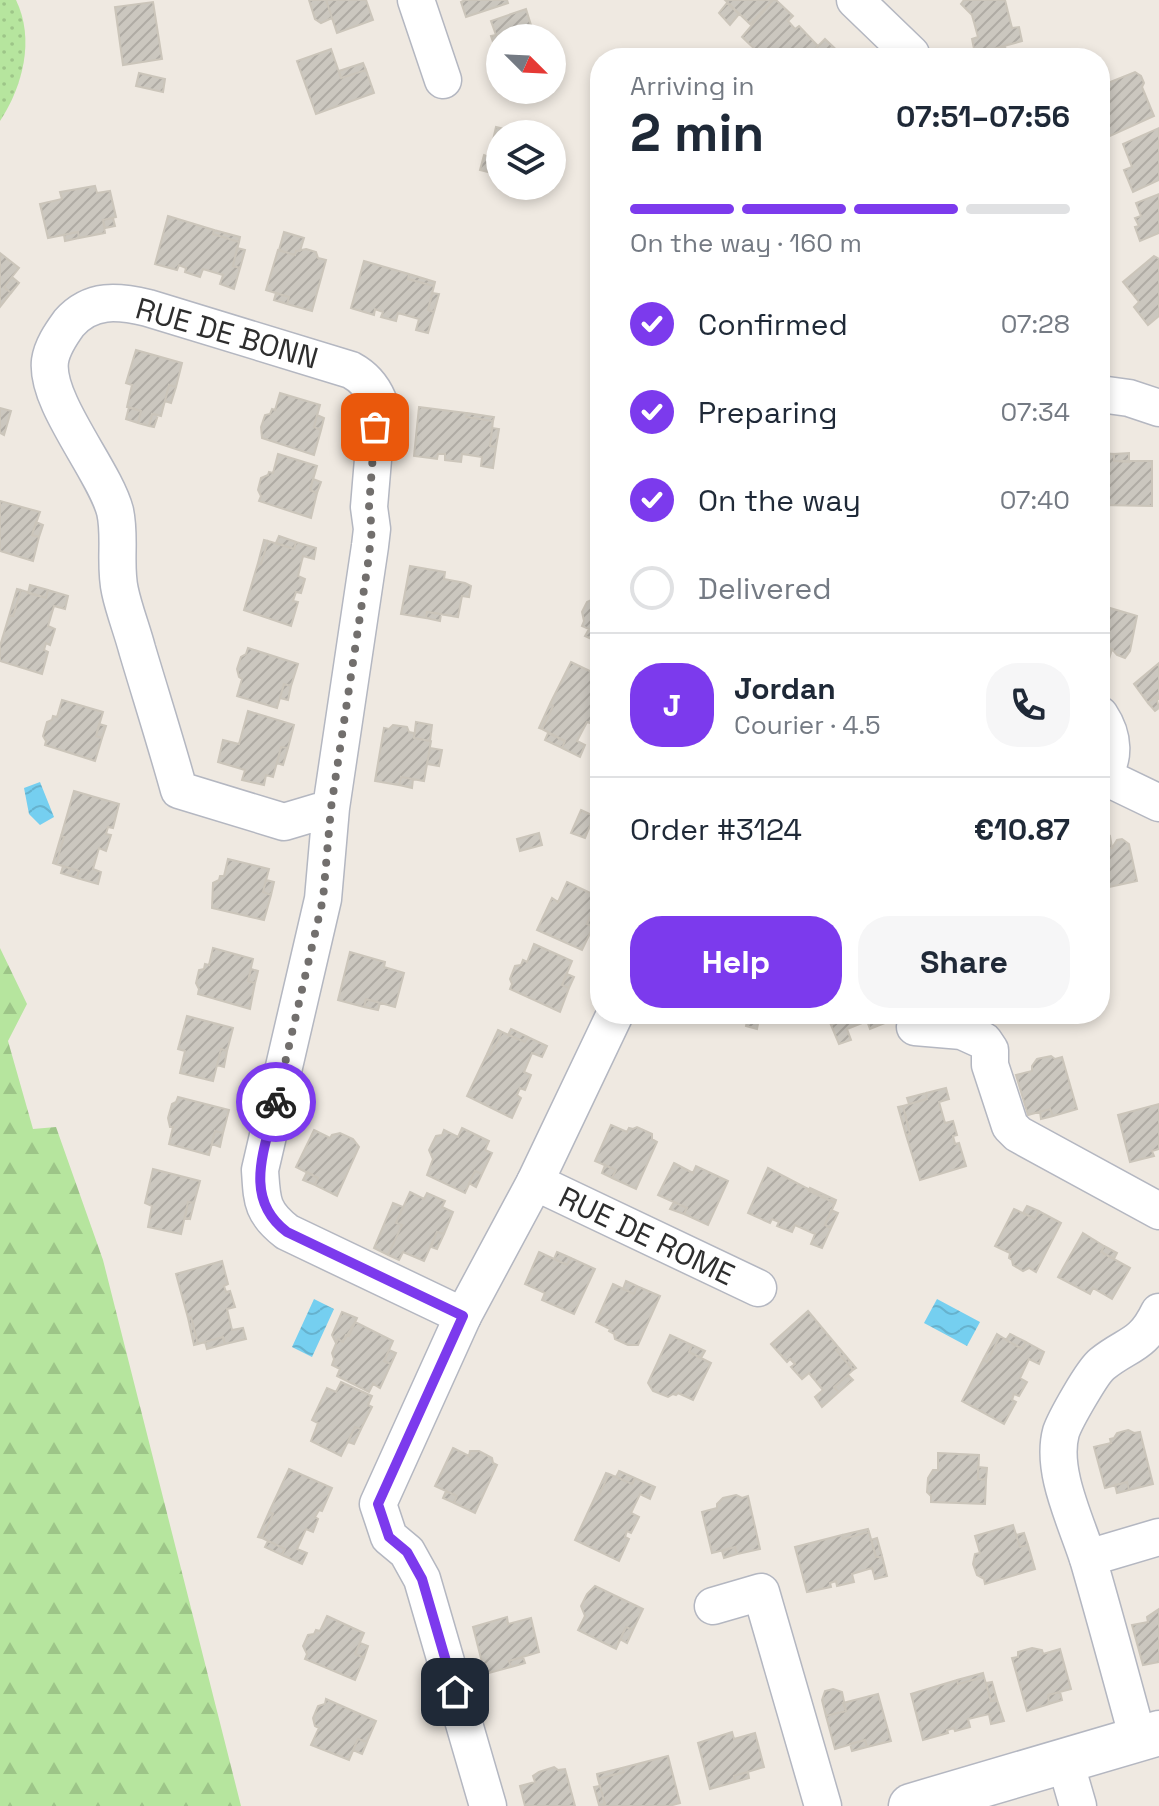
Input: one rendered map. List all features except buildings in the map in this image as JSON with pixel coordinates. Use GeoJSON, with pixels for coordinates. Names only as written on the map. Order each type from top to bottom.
{"type":"FeatureCollection","features":[{"type":"Feature","properties":{"kind":"street"},"geometry":{"type":"LineString","coordinates":[[416,0],[443,80]]}},
{"type":"Feature","properties":{"kind":"street"},"geometry":{"type":"LineString","coordinates":[[855,0],[905,48]]}},
{"type":"Feature","properties":{"kind":"street","name":"RUE DE BONN"},"geometry":{"type":"LineString","coordinates":[[331,808],[284,822],[179,790],[119,588],[116,514],[109,493],[60,401],[50,370],[53,350],[63,331],[75,316],[90,307],[104,302],[118,302],[148,308],[351,370],[360,374],[374,390],[378,400],[369,507],[372,529],[331,808],[320,912],[260,1170],[263,1205],[273,1221],[287,1232],[463,1316]]}},
{"type":"Feature","properties":{"kind":"street"},"geometry":{"type":"LineString","coordinates":[[1110,395],[1159,408]]}},
{"type":"Feature","properties":{"kind":"street"},"geometry":{"type":"LineString","coordinates":[[1110,736],[1110,762]]}},
{"type":"Feature","properties":{"kind":"street"},"geometry":{"type":"LineString","coordinates":[[1110,782],[1159,803]]}},
{"type":"Feature","properties":{"kind":"street","name":"RUE DE ROME"},"geometry":{"type":"LineString","coordinates":[[488,1806],[422,1579],[407,1552],[389,1537],[378,1504],[463,1316],[535,1182],[610,1024]]}},
{"type":"Feature","properties":{"kind":"street"},"geometry":{"type":"LineString","coordinates":[[915,1027],[974,1035],[990,1050],[990,1065],[1010,1126],[1018,1134],[1159,1211]]}},
{"type":"Feature","properties":{"kind":"street","name":"RUE DE ROME"},"geometry":{"type":"LineString","coordinates":[[535,1182],[758,1288]]}},
{"type":"Feature","properties":{"kind":"street"},"geometry":{"type":"LineString","coordinates":[[911,1806],[1148,1736],[1064,1492],[1061,1433],[1092,1375],[1101,1365],[1140,1341],[1150,1331],[1159,1312]]}},
{"type":"Feature","properties":{"kind":"street"},"geometry":{"type":"LineString","coordinates":[[1088,1558],[1159,1537]]}},
{"type":"Feature","properties":{"kind":"street"},"geometry":{"type":"LineString","coordinates":[[713,1606],[761,1592],[823,1806]]}},
{"type":"Feature","properties":{"kind":"street"},"geometry":{"type":"LineString","coordinates":[[1065,1761],[1078,1806]]}},
{"type":"Feature","properties":{"kind":"green space"},"geometry":{"type":"Polygon","coordinates":[[[0,0],[16,0],[25,30],[25,46],[15,93],[0,121],[0,0]]]}},
{"type":"Feature","properties":{"kind":"green space"},"geometry":{"type":"Polygon","coordinates":[[[0,948],[27,1004],[8,1041],[33,1129],[56,1127],[103,1260],[241,1806],[0,1806],[0,948]]]}},
{"type":"Feature","properties":{"kind":"water"},"geometry":{"type":"Polygon","coordinates":[[[40,782],[54,817],[40,825],[29,814],[24,788],[40,782]]]}},
{"type":"Feature","properties":{"kind":"water"},"geometry":{"type":"Polygon","coordinates":[[[314,1299],[334,1309],[312,1357],[292,1347],[314,1299]]]}},
{"type":"Feature","properties":{"kind":"water"},"geometry":{"type":"Polygon","coordinates":[[[937,1299],[980,1322],[967,1346],[924,1323],[937,1299]]]}},
{"type":"Feature","properties":{"kind":"way so far"},"geometry":{"type":"LineString","coordinates":[[276,1102],[323,899],[331,808],[372,529],[369,507],[375,427]]}},
{"type":"Feature","properties":{"kind":"route"},"geometry":{"type":"LineString","coordinates":[[276,1102],[260,1170],[263,1205],[273,1221],[287,1232],[463,1316],[378,1504],[389,1537],[407,1552],[422,1579],[455,1692]]}}]}
